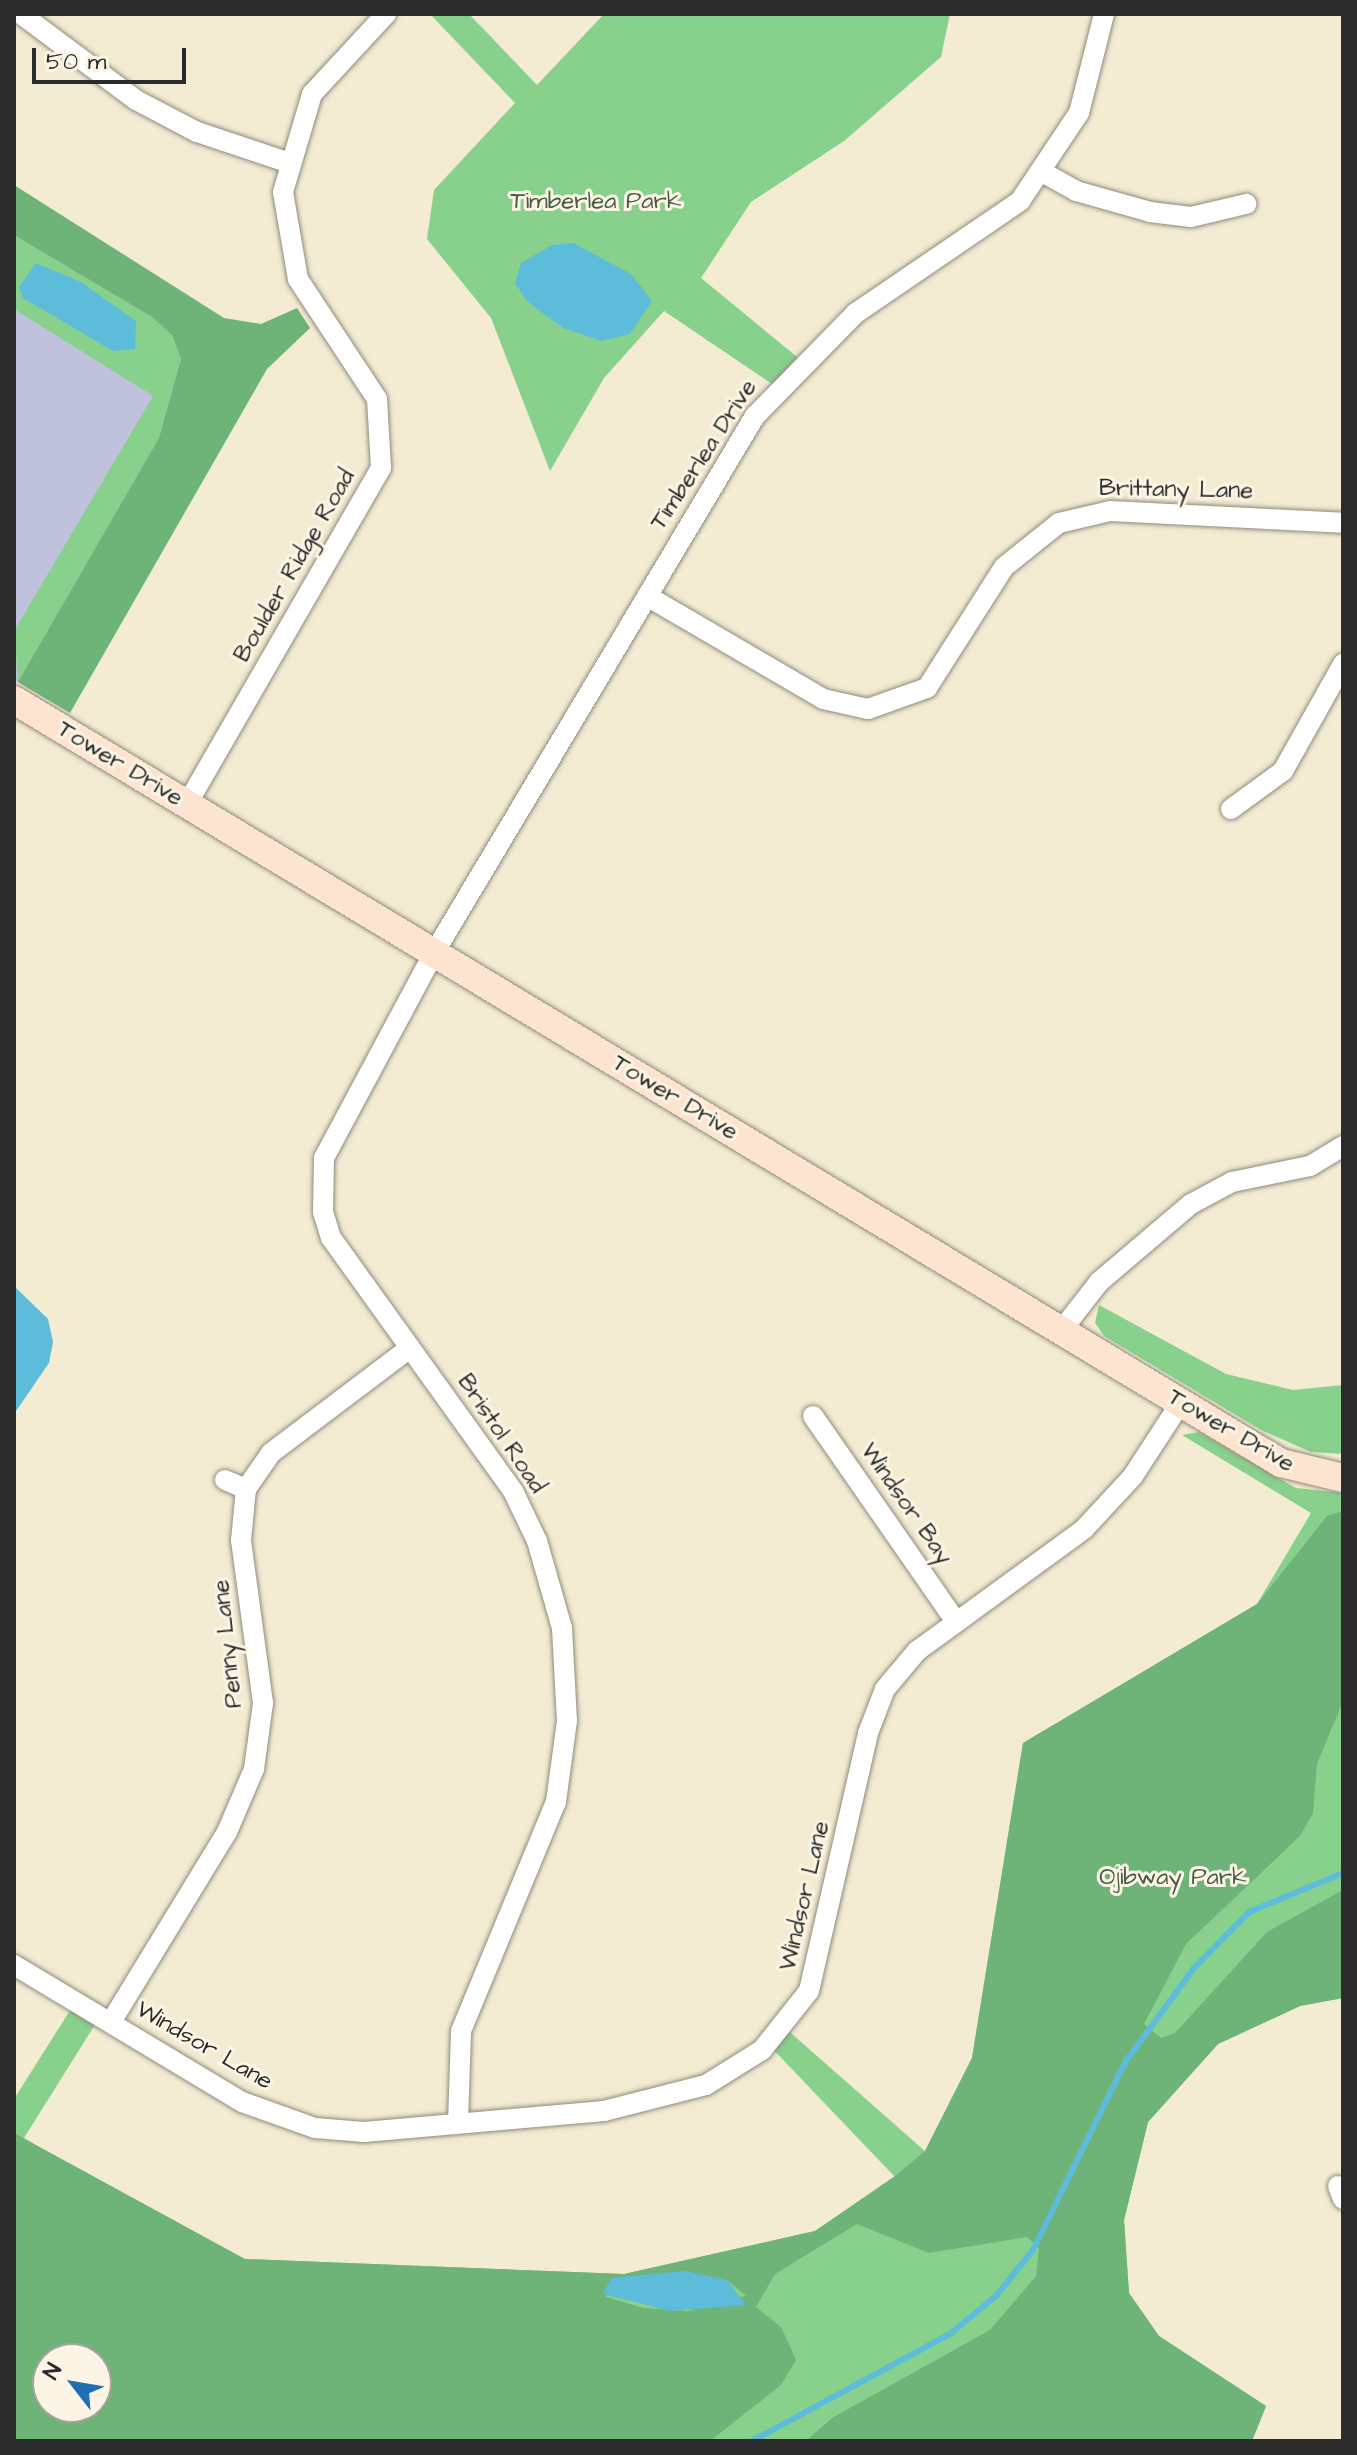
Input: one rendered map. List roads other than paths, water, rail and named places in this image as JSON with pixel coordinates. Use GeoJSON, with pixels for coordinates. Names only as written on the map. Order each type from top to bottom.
{"type":"FeatureCollection","features":[{"type":"Feature","properties":{"kind":"street"},"geometry":{"type":"LineString","coordinates":[[21,14],[136,100],[197,132],[287,162]]}},
{"type":"Feature","properties":{"kind":"street","name":"Boulder Ridge Road"},"geometry":{"type":"LineString","coordinates":[[187,804],[370,493],[384,445],[377,399],[298,279],[285,222],[287,162],[312,94],[386,14]]}},
{"type":"Feature","properties":{"kind":"street","name":"Timberlea Drive"},"geometry":{"type":"LineString","coordinates":[[434,953],[731,451],[788,375],[886,290],[997,221],[1044,173],[1093,78],[1104,14]]}},
{"type":"Feature","properties":{"kind":"street"},"geometry":{"type":"LineString","coordinates":[[1044,173],[1076,191],[1150,212],[1191,217],[1246,204]]}},
{"type":"Feature","properties":{"kind":"street","name":"Brittany Lane"},"geometry":{"type":"LineString","coordinates":[[647,596],[823,699],[868,709],[927,688],[1004,567],[1059,523],[1110,511],[1343,523]]}},
{"type":"Feature","properties":{"kind":"street"},"geometry":{"type":"LineString","coordinates":[[1231,809],[1283,771],[1343,664]]}},
{"type":"Feature","properties":{"kind":"street","name":"Tower Drive"},"geometry":{"type":"LineString","coordinates":[[14,700],[1294,1470],[1343,1478]]}},
{"type":"Feature","properties":{"kind":"street","name":"Bristol Road"},"geometry":{"type":"LineString","coordinates":[[434,953],[332,1131],[321,1182],[331,1238],[513,1491],[531,1529],[562,1628],[567,1673],[556,1802],[461,2031],[458,2123]]}},
{"type":"Feature","properties":{"kind":"street"},"geometry":{"type":"LineString","coordinates":[[1061,1331],[1099,1282],[1191,1204],[1232,1182],[1310,1166],[1343,1146]]}},
{"type":"Feature","properties":{"kind":"street","name":"Penny Lane"},"geometry":{"type":"LineString","coordinates":[[111,2022],[227,1832],[254,1769],[263,1703],[241,1540],[246,1489],[271,1453],[410,1348]]}},
{"type":"Feature","properties":{"kind":"street","name":"Windsor Lane"},"geometry":{"type":"LineString","coordinates":[[14,1965],[242,2102],[290,2122],[340,2132],[604,2111],[674,2097],[739,2069],[778,2034],[819,1967],[874,1713],[901,1667],[1092,1521],[1133,1476],[1181,1402]]}},
{"type":"Feature","properties":{"kind":"street","name":"Windsor Bay"},"geometry":{"type":"LineString","coordinates":[[813,1416],[956,1622]]}},
{"type":"Feature","properties":{"kind":"street"},"geometry":{"type":"LineString","coordinates":[[225,1480],[246,1489]]}},
{"type":"Feature","properties":{"kind":"water"},"geometry":{"type":"Polygon","coordinates":[[[573,243],[631,274],[652,301],[630,334],[602,341],[563,328],[528,302],[515,283],[521,263],[552,245],[573,243]]]}},
{"type":"Feature","properties":{"kind":"water"},"geometry":{"type":"Polygon","coordinates":[[[36,263],[81,282],[136,321],[135,349],[113,351],[23,298],[19,287],[36,263]]]}},
{"type":"Feature","properties":{"kind":"water"},"geometry":{"type":"Polygon","coordinates":[[[14,1286],[48,1319],[53,1342],[49,1363],[14,1414],[14,1286]]]}},
{"type":"Feature","properties":{"kind":"water"},"geometry":{"type":"Polygon","coordinates":[[[685,2271],[727,2280],[746,2305],[671,2311],[603,2294],[611,2278],[685,2271]]]}},
{"type":"Feature","properties":{"kind":"waterway"},"geometry":{"type":"LineString","coordinates":[[752,2441],[950,2334],[996,2296],[1033,2250],[1126,2061],[1194,1968],[1249,1912],[1343,1873]]}},
{"type":"Feature","properties":{"kind":"park label","name":"Timberlea Park"},"geometry":{"type":"Point","coordinates":[596,202]}},
{"type":"Feature","properties":{"kind":"park label","name":"Ojibway Park"},"geometry":{"type":"Point","coordinates":[1173,1878]}}]}
